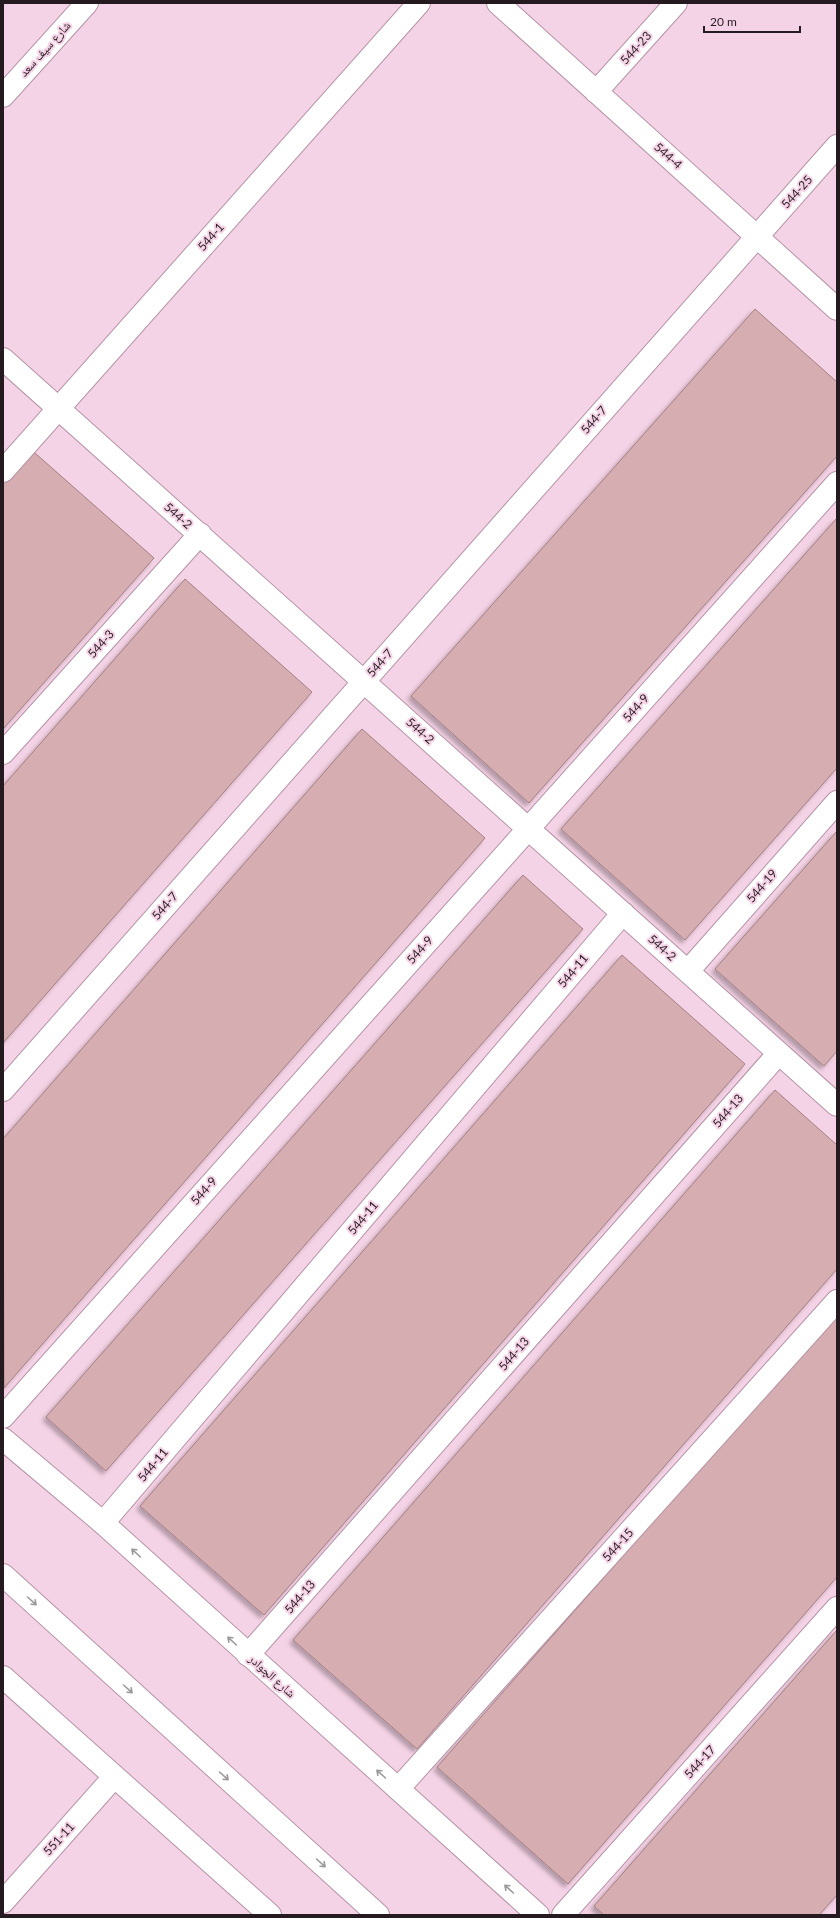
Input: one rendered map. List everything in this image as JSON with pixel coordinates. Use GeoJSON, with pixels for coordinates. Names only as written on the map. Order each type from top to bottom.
{"type":"FeatureCollection","features":[{"type":"Feature","properties":{"kind":"street","name":"شارع سيف سعد"},"geometry":{"type":"LineString","coordinates":[[3,96],[87,3]]}},
{"type":"Feature","properties":{"kind":"street","name":"544-1"},"geometry":{"type":"LineString","coordinates":[[3,471],[419,3]]}},
{"type":"Feature","properties":{"kind":"street","name":"544-4"},"geometry":{"type":"LineString","coordinates":[[498,3],[837,309]]}},
{"type":"Feature","properties":{"kind":"street","name":"544-23"},"geometry":{"type":"LineString","coordinates":[[596,92],[676,3]]}},
{"type":"Feature","properties":{"kind":"street","name":"544-25"},"geometry":{"type":"LineString","coordinates":[[757,237],[837,146]]}},
{"type":"Feature","properties":{"kind":"street","name":"544-7"},"geometry":{"type":"LineString","coordinates":[[3,1090],[757,237]]}},
{"type":"Feature","properties":{"kind":"street","name":"544-2"},"geometry":{"type":"LineString","coordinates":[[3,359],[779,1053],[835,1100]]}},
{"type":"Feature","properties":{"kind":"street","name":"544-9"},"geometry":{"type":"LineString","coordinates":[[3,1417],[837,482]]}},
{"type":"Feature","properties":{"kind":"street","name":"544-3"},"geometry":{"type":"LineString","coordinates":[[3,753],[200,534]]}},
{"type":"Feature","properties":{"kind":"street","name":"544-19"},"geometry":{"type":"LineString","coordinates":[[688,971],[837,802]]}},
{"type":"Feature","properties":{"kind":"street","name":"544-11"},"geometry":{"type":"LineString","coordinates":[[103,1523],[623,913]]}},
{"type":"Feature","properties":{"kind":"street","name":"544-13"},"geometry":{"type":"LineString","coordinates":[[248,1655],[779,1053]]}},
{"type":"Feature","properties":{"kind":"street","name":"544-15"},"geometry":{"type":"LineString","coordinates":[[398,1789],[837,1302]]}},
{"type":"Feature","properties":{"kind":"street","name":"شارع الچوادر"},"geometry":{"type":"LineString","coordinates":[[3,1439],[103,1523],[538,1915]]}},
{"type":"Feature","properties":{"kind":"street"},"geometry":{"type":"LineString","coordinates":[[4,1577],[378,1915]]}},
{"type":"Feature","properties":{"kind":"street","name":"544-17"},"geometry":{"type":"LineString","coordinates":[[563,1915],[837,1608]]}},
{"type":"Feature","properties":{"kind":"street"},"geometry":{"type":"LineString","coordinates":[[3,1677],[270,1915]]}},
{"type":"Feature","properties":{"kind":"street","name":"551-11"},"geometry":{"type":"LineString","coordinates":[[3,1902],[114,1777]]}},
{"type":"Feature","properties":{"kind":"building"},"geometry":{"type":"Polygon","coordinates":[[[755,309],[837,382],[837,456],[529,803],[411,696],[755,309]]]}},
{"type":"Feature","properties":{"kind":"building"},"geometry":{"type":"Polygon","coordinates":[[[27,446],[154,558],[3,729],[3,472],[27,446]]]}},
{"type":"Feature","properties":{"kind":"building"},"geometry":{"type":"Polygon","coordinates":[[[837,518],[837,768],[685,940],[561,829],[837,518]]]}},
{"type":"Feature","properties":{"kind":"building"},"geometry":{"type":"Polygon","coordinates":[[[185,579],[312,692],[3,1043],[3,786],[185,579]]]}},
{"type":"Feature","properties":{"kind":"building"},"geometry":{"type":"Polygon","coordinates":[[[362,729],[485,838],[4,1388],[3,1139],[362,729]]]}},
{"type":"Feature","properties":{"kind":"building"},"geometry":{"type":"Polygon","coordinates":[[[837,831],[837,1051],[824,1066],[715,969],[837,831]]]}},
{"type":"Feature","properties":{"kind":"building"},"geometry":{"type":"Polygon","coordinates":[[[523,875],[583,929],[106,1471],[46,1417],[523,875]]]}},
{"type":"Feature","properties":{"kind":"building"},"geometry":{"type":"Polygon","coordinates":[[[622,955],[745,1064],[264,1615],[140,1506],[622,955]]]}},
{"type":"Feature","properties":{"kind":"building"},"geometry":{"type":"Polygon","coordinates":[[[775,1090],[837,1145],[837,1269],[417,1749],[293,1640],[775,1090]]]}},
{"type":"Feature","properties":{"kind":"building"},"geometry":{"type":"Polygon","coordinates":[[[836,1314],[837,1577],[568,1884],[437,1767],[836,1314]]]}},
{"type":"Feature","properties":{"kind":"building"},"geometry":{"type":"Polygon","coordinates":[[[837,1630],[837,1895],[819,1915],[604,1915],[594,1906],[837,1630]]]}}]}
